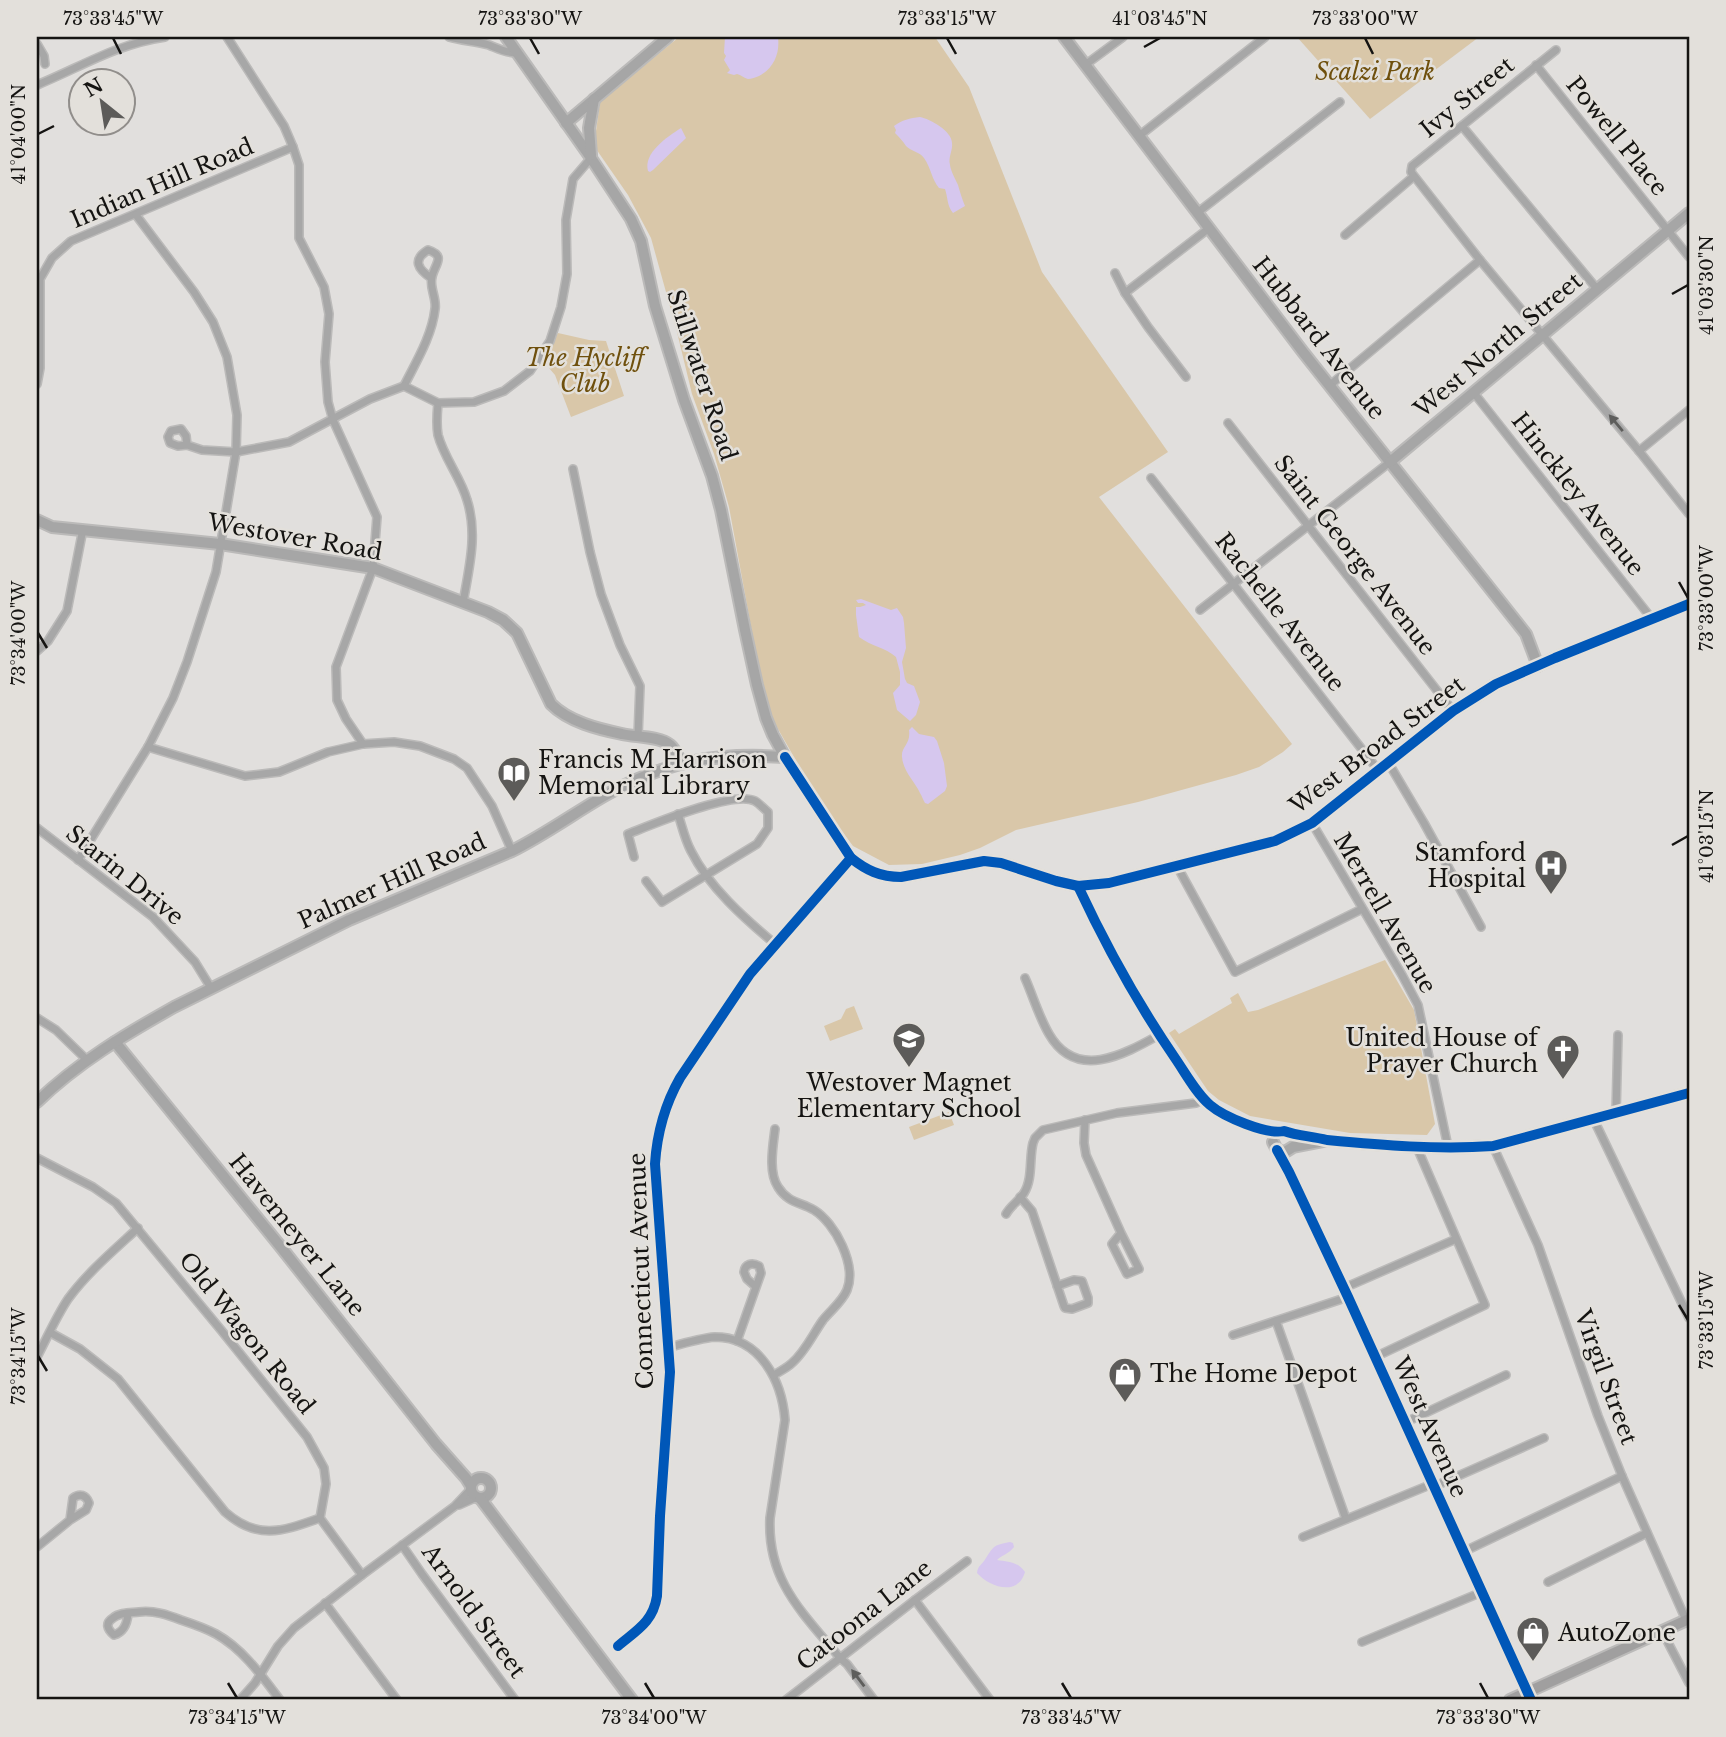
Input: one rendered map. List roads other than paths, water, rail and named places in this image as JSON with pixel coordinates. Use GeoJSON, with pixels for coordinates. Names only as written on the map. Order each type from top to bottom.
{"type":"FeatureCollection","features":[{"type":"Feature","properties":{"kind":"main road","name":"Stillwater Road"},"geometry":{"type":"LineString","coordinates":[[506,37],[591,158],[631,219],[641,241],[655,306],[723,516],[744,630],[769,726],[785,757],[850,858]]}},
{"type":"Feature","properties":{"kind":"main road"},"geometry":{"type":"LineString","coordinates":[[566,123],[668,37]]}},
{"type":"Feature","properties":{"kind":"main road","name":"Hubbard Avenue"},"geometry":{"type":"LineString","coordinates":[[1064,37],[1329,386],[1526,634],[1538,666]]}},
{"type":"Feature","properties":{"kind":"main road"},"geometry":{"type":"LineString","coordinates":[[591,158],[589,128],[594,99]]}},
{"type":"Feature","properties":{"kind":"main road","name":"West North Street"},"geometry":{"type":"LineString","coordinates":[[1390,462],[1689,213]]}},
{"type":"Feature","properties":{"kind":"main road","name":"Westover Road"},"geometry":{"type":"LineString","coordinates":[[37,520],[52,527],[220,544],[373,568],[496,616],[517,633],[551,704],[559,712],[584,723],[669,744],[682,763]]}},
{"type":"Feature","properties":{"kind":"main road","name":"West Broad Street"},"geometry":{"type":"LineString","coordinates":[[1078,886],[1109,883],[1275,841],[1312,823],[1453,711],[1496,684],[1689,604]]}},
{"type":"Feature","properties":{"kind":"main road","name":"Palmer Hill Road"},"geometry":{"type":"LineString","coordinates":[[37,1102],[88,1061],[147,1022],[349,920],[512,851],[625,785],[682,763],[732,755],[785,757]]}},
{"type":"Feature","properties":{"kind":"main road"},"geometry":{"type":"LineString","coordinates":[[850,858],[862,867],[888,877],[934,872],[984,861],[1001,863],[1078,886],[1108,946],[1159,1035],[1204,1099],[1219,1112],[1276,1142],[1283,1153],[1291,1144],[1314,1136],[1326,1140],[1420,1146],[1493,1146],[1689,1092]]}},
{"type":"Feature","properties":{"kind":"main road","name":"Havemeyer Lane"},"geometry":{"type":"LineString","coordinates":[[115,1042],[466,1478],[632,1700]]}},
{"type":"Feature","properties":{"kind":"main road"},"geometry":{"type":"LineString","coordinates":[[1276,1142],[1284,1131],[1291,1144]]}},
{"type":"Feature","properties":{"kind":"main road","name":"West Avenue"},"geometry":{"type":"LineString","coordinates":[[1276,1142],[1530,1696]]}},
{"type":"Feature","properties":{"kind":"main road","name":"West Avenue"},"geometry":{"type":"LineString","coordinates":[[1289,1172],[1291,1144]]}},
{"type":"Feature","properties":{"kind":"main road","name":"Havemeyer Lane"},"geometry":{"type":"LineString","coordinates":[[446,1455],[480,1478]]}},
{"type":"Feature","properties":{"kind":"main road"},"geometry":{"type":"LineString","coordinates":[[475,1479],[485,1479],[490,1483],[491,1491],[486,1496],[474,1492],[475,1479]]}},
{"type":"Feature","properties":{"kind":"main road","name":"Havemeyer Lane"},"geometry":{"type":"LineString","coordinates":[[491,1491],[491,1500],[503,1529]]}},
{"type":"Feature","properties":{"kind":"main road"},"geometry":{"type":"LineString","coordinates":[[1510,1700],[1530,1696],[1688,1620]]}},
{"type":"Feature","properties":{"kind":"street"},"geometry":{"type":"LineString","coordinates":[[37,85],[107,52],[135,42],[163,37]]}},
{"type":"Feature","properties":{"kind":"street"},"geometry":{"type":"LineString","coordinates":[[227,37],[284,126],[299,165],[299,238],[324,287],[329,314],[325,362],[328,402],[333,420],[377,517],[373,568],[336,667],[337,700],[363,744]]}},
{"type":"Feature","properties":{"kind":"street"},"geometry":{"type":"LineString","coordinates":[[449,37],[488,44],[506,52],[517,53]]}},
{"type":"Feature","properties":{"kind":"street"},"geometry":{"type":"LineString","coordinates":[[488,44],[494,37]]}},
{"type":"Feature","properties":{"kind":"street"},"geometry":{"type":"LineString","coordinates":[[1085,65],[1123,37]]}},
{"type":"Feature","properties":{"kind":"street"},"geometry":{"type":"LineString","coordinates":[[1139,136],[1265,37]]}},
{"type":"Feature","properties":{"kind":"street"},"geometry":{"type":"LineString","coordinates":[[37,44],[45,64]]}},
{"type":"Feature","properties":{"kind":"street","name":"Ivy Street"},"geometry":{"type":"LineString","coordinates":[[1413,177],[1410,170],[1412,166],[1556,50]]}},
{"type":"Feature","properties":{"kind":"street","name":"Powell Place"},"geometry":{"type":"LineString","coordinates":[[1536,65],[1689,257]]}},
{"type":"Feature","properties":{"kind":"street"},"geometry":{"type":"LineString","coordinates":[[1197,213],[1340,102]]}},
{"type":"Feature","properties":{"kind":"street"},"geometry":{"type":"LineString","coordinates":[[1462,126],[1597,289]]}},
{"type":"Feature","properties":{"kind":"street","name":"Indian Hill Road"},"geometry":{"type":"LineString","coordinates":[[37,384],[40,368],[40,279],[52,258],[71,242],[293,147]]}},
{"type":"Feature","properties":{"kind":"street"},"geometry":{"type":"LineString","coordinates":[[187,445],[202,450],[236,452],[289,442],[370,398],[404,386],[438,402],[474,402],[504,391],[530,371],[550,341],[561,307],[567,274],[566,220],[573,179],[591,158]]}},
{"type":"Feature","properties":{"kind":"street"},"geometry":{"type":"LineString","coordinates":[[1345,235],[1413,177],[1688,511]]}},
{"type":"Feature","properties":{"kind":"street"},"geometry":{"type":"LineString","coordinates":[[78,860],[148,747],[173,698],[187,662],[215,572],[236,452],[237,415],[227,357],[214,322],[136,215]]}},
{"type":"Feature","properties":{"kind":"street"},"geometry":{"type":"LineString","coordinates":[[1125,293],[1208,229]]}},
{"type":"Feature","properties":{"kind":"street"},"geometry":{"type":"LineString","coordinates":[[1329,386],[1480,260]]}},
{"type":"Feature","properties":{"kind":"street"},"geometry":{"type":"LineString","coordinates":[[1115,273],[1148,327],[1186,377]]}},
{"type":"Feature","properties":{"kind":"street"},"geometry":{"type":"LineString","coordinates":[[404,386],[433,325],[436,305],[431,278]]}},
{"type":"Feature","properties":{"kind":"street","name":"Hinckley Avenue"},"geometry":{"type":"LineString","coordinates":[[1474,393],[1652,619]]}},
{"type":"Feature","properties":{"kind":"street"},"geometry":{"type":"LineString","coordinates":[[438,402],[436,424],[439,438],[466,496],[471,514],[473,547],[463,603]]}},
{"type":"Feature","properties":{"kind":"street"},"geometry":{"type":"LineString","coordinates":[[1639,451],[1689,411]]}},
{"type":"Feature","properties":{"kind":"street","name":"Saint George Avenue"},"geometry":{"type":"LineString","coordinates":[[1227,423],[1453,711]]}},
{"type":"Feature","properties":{"kind":"street","name":"West North Street"},"geometry":{"type":"LineString","coordinates":[[1200,610],[1390,462]]}},
{"type":"Feature","properties":{"kind":"street"},"geometry":{"type":"LineString","coordinates":[[573,469],[601,594],[620,645],[640,686],[638,736]]}},
{"type":"Feature","properties":{"kind":"street","name":"Rachelle Avenue"},"geometry":{"type":"LineString","coordinates":[[1151,478],[1378,770]]}},
{"type":"Feature","properties":{"kind":"street"},"geometry":{"type":"LineString","coordinates":[[37,651],[48,641],[67,611],[83,529]]}},
{"type":"Feature","properties":{"kind":"street"},"geometry":{"type":"LineString","coordinates":[[148,747],[245,776],[279,772],[328,752],[363,744],[394,742],[420,746],[454,759],[467,768],[492,806],[512,851]]}},
{"type":"Feature","properties":{"kind":"street"},"geometry":{"type":"LineString","coordinates":[[1388,762],[1481,927]]}},
{"type":"Feature","properties":{"kind":"street"},"geometry":{"type":"LineString","coordinates":[[634,857],[628,834],[678,814],[733,800],[754,800],[768,812],[768,828],[757,844],[662,902],[646,881]]}},
{"type":"Feature","properties":{"kind":"street"},"geometry":{"type":"LineString","coordinates":[[678,814],[691,851],[707,875],[731,904],[775,944]]}},
{"type":"Feature","properties":{"kind":"street","name":"Merrell Avenue"},"geometry":{"type":"LineString","coordinates":[[1312,823],[1418,1005],[1448,1147]]}},
{"type":"Feature","properties":{"kind":"street","name":"Starin Drive"},"geometry":{"type":"LineString","coordinates":[[37,828],[153,917],[195,962],[211,988]]}},
{"type":"Feature","properties":{"kind":"street","name":"Connecticut Avenue"},"geometry":{"type":"LineString","coordinates":[[618,1646],[650,1619],[655,1609],[670,1372],[655,1164],[660,1124],[672,1091],[750,974],[850,858]]}},
{"type":"Feature","properties":{"kind":"street"},"geometry":{"type":"LineString","coordinates":[[1177,866],[1235,972],[1362,909]]}},
{"type":"Feature","properties":{"kind":"street"},"geometry":{"type":"LineString","coordinates":[[1025,978],[1048,1033],[1061,1051],[1077,1059],[1107,1059],[1132,1050],[1159,1035]]}},
{"type":"Feature","properties":{"kind":"street"},"geometry":{"type":"LineString","coordinates":[[37,1018],[68,1041],[88,1061]]}},
{"type":"Feature","properties":{"kind":"street"},"geometry":{"type":"LineString","coordinates":[[1616,1114],[1618,1035]]}},
{"type":"Feature","properties":{"kind":"street"},"geometry":{"type":"LineString","coordinates":[[1006,1214],[1025,1191],[1031,1149],[1039,1133],[1048,1128],[1117,1113],[1196,1103],[1204,1099]]}},
{"type":"Feature","properties":{"kind":"street"},"geometry":{"type":"LineString","coordinates":[[1085,1120],[1086,1155],[1139,1269],[1127,1275],[1112,1244],[1121,1233]]}},
{"type":"Feature","properties":{"kind":"street"},"geometry":{"type":"LineString","coordinates":[[1594,1120],[1689,1318]]}},
{"type":"Feature","properties":{"kind":"street"},"geometry":{"type":"LineString","coordinates":[[774,1375],[797,1358],[843,1296],[850,1274],[838,1236],[825,1219],[813,1209],[786,1198],[776,1185],[773,1169],[775,1129]]}},
{"type":"Feature","properties":{"kind":"street"},"geometry":{"type":"LineString","coordinates":[[1375,1357],[1485,1305],[1419,1152],[1420,1146]]}},
{"type":"Feature","properties":{"kind":"street","name":"Virgil Street"},"geometry":{"type":"LineString","coordinates":[[1493,1146],[1538,1245],[1622,1476],[1688,1620]]}},
{"type":"Feature","properties":{"kind":"street","name":"Old Wagon Road"},"geometry":{"type":"LineString","coordinates":[[37,1158],[116,1203],[230,1340],[316,1451],[324,1468],[326,1484],[320,1518]]}},
{"type":"Feature","properties":{"kind":"street"},"geometry":{"type":"LineString","coordinates":[[1020,1197],[1032,1212],[1057,1286],[1065,1308],[1072,1309],[1088,1303],[1082,1281],[1057,1286]]}},
{"type":"Feature","properties":{"kind":"street"},"geometry":{"type":"LineString","coordinates":[[37,1357],[77,1287],[138,1228]]}},
{"type":"Feature","properties":{"kind":"street"},"geometry":{"type":"LineString","coordinates":[[1233,1335],[1346,1293],[1456,1239]]}},
{"type":"Feature","properties":{"kind":"street"},"geometry":{"type":"LineString","coordinates":[[737,1341],[756,1287]]}},
{"type":"Feature","properties":{"kind":"street"},"geometry":{"type":"LineString","coordinates":[[1276,1321],[1346,1520]]}},
{"type":"Feature","properties":{"kind":"street"},"geometry":{"type":"LineString","coordinates":[[51,1333],[80,1349],[118,1379],[225,1512],[236,1521],[248,1528],[277,1531],[320,1518],[362,1575]]}},
{"type":"Feature","properties":{"kind":"street"},"geometry":{"type":"LineString","coordinates":[[667,1348],[714,1337],[737,1341],[760,1356],[774,1375],[784,1406],[785,1420],[770,1518],[771,1550],[776,1570],[785,1589],[874,1700]]}},
{"type":"Feature","properties":{"kind":"street"},"geometry":{"type":"LineString","coordinates":[[1404,1423],[1506,1375]]}},
{"type":"Feature","properties":{"kind":"street"},"geometry":{"type":"LineString","coordinates":[[1304,1537],[1544,1438]]}},
{"type":"Feature","properties":{"kind":"street"},"geometry":{"type":"LineString","coordinates":[[1463,1552],[1622,1476]]}},
{"type":"Feature","properties":{"kind":"street"},"geometry":{"type":"LineString","coordinates":[[240,1700],[256,1683],[267,1662],[286,1637],[301,1622],[474,1492]]}},
{"type":"Feature","properties":{"kind":"street"},"geometry":{"type":"LineString","coordinates":[[37,1548],[70,1520]]}},
{"type":"Feature","properties":{"kind":"street"},"geometry":{"type":"LineString","coordinates":[[1548,1582],[1647,1533]]}},
{"type":"Feature","properties":{"kind":"street","name":"Arnold Street"},"geometry":{"type":"LineString","coordinates":[[402,1545],[515,1700]]}},
{"type":"Feature","properties":{"kind":"street","name":"Catoona Lane"},"geometry":{"type":"LineString","coordinates":[[786,1700],[967,1562]]}},
{"type":"Feature","properties":{"kind":"street"},"geometry":{"type":"LineString","coordinates":[[1362,1642],[1482,1592]]}},
{"type":"Feature","properties":{"kind":"street"},"geometry":{"type":"LineString","coordinates":[[915,1600],[990,1700]]}},
{"type":"Feature","properties":{"kind":"street"},"geometry":{"type":"LineString","coordinates":[[325,1603],[397,1700]]}},
{"type":"Feature","properties":{"kind":"street"},"geometry":{"type":"LineString","coordinates":[[128,1614],[156,1612],[218,1635],[261,1674],[280,1700]]}},
{"type":"Feature","properties":{"kind":"street"},"geometry":{"type":"LineString","coordinates":[[1662,1632],[1689,1684]]}},
{"type":"Feature","properties":{"kind":"place","name":"Francis M Harrison Memorial Library"},"geometry":{"type":"Point","coordinates":[514,803]}},
{"type":"Feature","properties":{"kind":"place","name":"Stamford Hospital"},"geometry":{"type":"Point","coordinates":[1551,896]}},
{"type":"Feature","properties":{"kind":"place","name":"Westover Magnet Elementary School"},"geometry":{"type":"Point","coordinates":[909,1069]}},
{"type":"Feature","properties":{"kind":"place","name":"United House of Prayer Church"},"geometry":{"type":"Point","coordinates":[1563,1081]}},
{"type":"Feature","properties":{"kind":"place","name":"The Home Depot"},"geometry":{"type":"Point","coordinates":[1125,1404]}},
{"type":"Feature","properties":{"kind":"place","name":"AutoZone"},"geometry":{"type":"Point","coordinates":[1533,1663]}},
{"type":"Feature","properties":{"kind":"park label","name":"Scalzi Park"},"geometry":{"type":"Point","coordinates":[1375,72]}},
{"type":"Feature","properties":{"kind":"park label","name":"The Hycliff Club"},"geometry":{"type":"Point","coordinates":[585,371]}}]}
